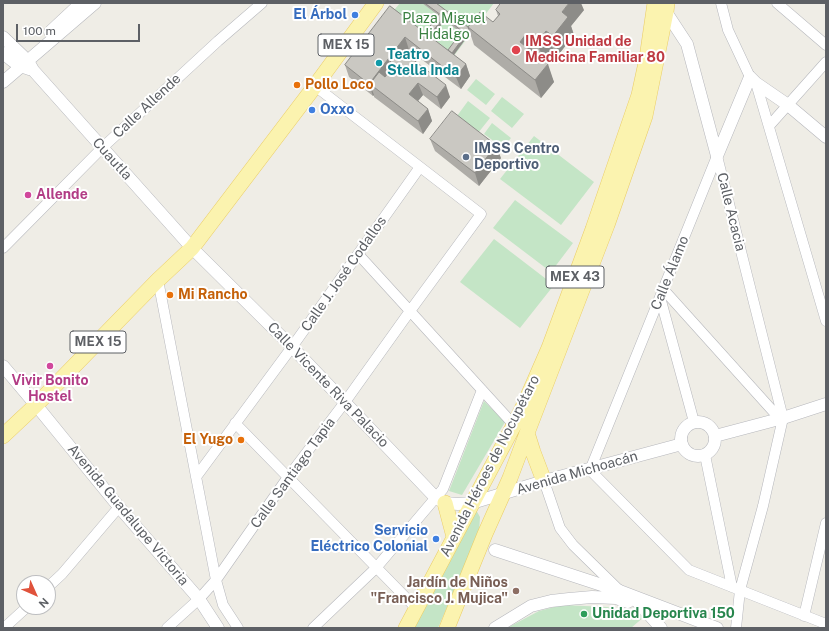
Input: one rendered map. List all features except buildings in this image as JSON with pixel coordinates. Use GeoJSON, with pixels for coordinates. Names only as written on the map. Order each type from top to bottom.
{"type":"FeatureCollection","features":[{"type":"Feature","properties":{"kind":"main road","name":"MEX 15"},"geometry":{"type":"LineString","coordinates":[[3,436],[36,405],[158,280],[192,248],[315,86],[373,4]]}},
{"type":"Feature","properties":{"kind":"main road","name":"Avenida Héroes de Nocupétaro"},"geometry":{"type":"LineString","coordinates":[[447,628],[485,534],[510,478],[520,429],[607,225],[645,116],[661,5]]}},
{"type":"Feature","properties":{"kind":"main road","name":"Avenida Héroes de Nocupétaro"},"geometry":{"type":"LineString","coordinates":[[406,628],[494,461],[520,429]]}},
{"type":"Feature","properties":{"kind":"main road"},"geometry":{"type":"LineString","coordinates":[[520,429],[533,452],[544,482]]}},
{"type":"Feature","properties":{"kind":"main road"},"geometry":{"type":"LineString","coordinates":[[494,461],[503,495]]}},
{"type":"Feature","properties":{"kind":"main road"},"geometry":{"type":"LineString","coordinates":[[440,500],[454,537]]}},
{"type":"Feature","properties":{"kind":"main road"},"geometry":{"type":"LineString","coordinates":[[472,503],[482,514],[485,534]]}},
{"type":"Feature","properties":{"kind":"street"},"geometry":{"type":"LineString","coordinates":[[24,63],[38,42],[81,3]]}},
{"type":"Feature","properties":{"kind":"street"},"geometry":{"type":"LineString","coordinates":[[3,82],[95,3]]}},
{"type":"Feature","properties":{"kind":"street","name":"Calle Allende"},"geometry":{"type":"LineString","coordinates":[[3,248],[102,148],[218,41],[262,3]]}},
{"type":"Feature","properties":{"kind":"street"},"geometry":{"type":"LineString","coordinates":[[722,3],[728,30],[753,80],[769,126],[826,321]]}},
{"type":"Feature","properties":{"kind":"street"},"geometry":{"type":"LineString","coordinates":[[777,3],[826,45]]}},
{"type":"Feature","properties":{"kind":"street","name":"Calle Acacia"},"geometry":{"type":"LineString","coordinates":[[661,5],[687,44],[717,156],[782,418]]}},
{"type":"Feature","properties":{"kind":"street","name":"Cuautla"},"geometry":{"type":"LineString","coordinates":[[3,37],[24,63],[192,248]]}},
{"type":"Feature","properties":{"kind":"street","name":"Cuautla"},"geometry":{"type":"LineString","coordinates":[[3,53],[24,63]]}},
{"type":"Feature","properties":{"kind":"street"},"geometry":{"type":"LineString","coordinates":[[769,126],[826,62]]}},
{"type":"Feature","properties":{"kind":"street"},"geometry":{"type":"LineString","coordinates":[[753,80],[788,105],[826,137]]}},
{"type":"Feature","properties":{"kind":"street","name":"Calle Álamo"},"geometry":{"type":"LineString","coordinates":[[590,470],[717,156],[753,80]]}},
{"type":"Feature","properties":{"kind":"street"},"geometry":{"type":"LineString","coordinates":[[315,86],[420,167]]}},
{"type":"Feature","properties":{"kind":"street","name":"Calle Santiago Tapia"},"geometry":{"type":"LineString","coordinates":[[167,628],[199,599],[216,580],[288,477],[345,402],[481,214],[420,167]]}},
{"type":"Feature","properties":{"kind":"street","name":"Calle J. José Codallos"},"geometry":{"type":"LineString","coordinates":[[196,477],[292,347],[420,167]]}},
{"type":"Feature","properties":{"kind":"street","name":"Calle Vicente Riva Palacio"},"geometry":{"type":"LineString","coordinates":[[192,248],[292,347],[440,500]]}},
{"type":"Feature","properties":{"kind":"street"},"geometry":{"type":"LineString","coordinates":[[358,254],[482,390],[520,429]]}},
{"type":"Feature","properties":{"kind":"street"},"geometry":{"type":"LineString","coordinates":[[158,280],[216,580],[223,605],[238,628]]}},
{"type":"Feature","properties":{"kind":"street"},"geometry":{"type":"LineString","coordinates":[[662,293],[782,418]]}},
{"type":"Feature","properties":{"kind":"street"},"geometry":{"type":"LineString","coordinates":[[662,293],[694,422]]}},
{"type":"Feature","properties":{"kind":"street","name":"Avenida Guadalupe Victoria"},"geometry":{"type":"LineString","coordinates":[[3,366],[119,507],[199,599],[218,628]]}},
{"type":"Feature","properties":{"kind":"street"},"geometry":{"type":"LineString","coordinates":[[313,628],[376,568],[440,500],[482,390]]}},
{"type":"Feature","properties":{"kind":"street"},"geometry":{"type":"LineString","coordinates":[[715,436],[782,418],[826,404]]}},
{"type":"Feature","properties":{"kind":"street"},"geometry":{"type":"LineString","coordinates":[[736,589],[764,506],[782,418]]}},
{"type":"Feature","properties":{"kind":"street"},"geometry":{"type":"LineString","coordinates":[[694,422],[705,423],[713,430],[715,436],[715,442],[710,452],[699,457],[688,454],[684,450],[681,439],[684,428],[694,422]]}},
{"type":"Feature","properties":{"kind":"street"},"geometry":{"type":"LineString","coordinates":[[235,423],[416,608]]}},
{"type":"Feature","properties":{"kind":"street","name":"Avenida Michoacán"},"geometry":{"type":"LineString","coordinates":[[472,503],[682,444]]}},
{"type":"Feature","properties":{"kind":"street"},"geometry":{"type":"LineString","coordinates":[[705,455],[736,589],[736,628]]}},
{"type":"Feature","properties":{"kind":"street"},"geometry":{"type":"LineString","coordinates":[[590,470],[689,570],[826,624]]}},
{"type":"Feature","properties":{"kind":"street"},"geometry":{"type":"LineString","coordinates":[[544,482],[560,528],[573,545],[620,591]]}},
{"type":"Feature","properties":{"kind":"street"},"geometry":{"type":"LineString","coordinates":[[440,500],[458,504],[472,503]]}},
{"type":"Feature","properties":{"kind":"street"},"geometry":{"type":"LineString","coordinates":[[56,580],[119,507]]}},
{"type":"Feature","properties":{"kind":"street"},"geometry":{"type":"LineString","coordinates":[[804,616],[826,523]]}},
{"type":"Feature","properties":{"kind":"street"},"geometry":{"type":"LineString","coordinates":[[495,550],[620,591],[717,628]]}},
{"type":"Feature","properties":{"kind":"street"},"geometry":{"type":"LineString","coordinates":[[634,596],[660,628]]}},
{"type":"Feature","properties":{"kind":"street"},"geometry":{"type":"LineString","coordinates":[[496,628],[531,606],[551,601],[592,597],[616,598],[643,607],[693,628]]}},
{"type":"Feature","properties":{"kind":"street"},"geometry":{"type":"LineString","coordinates":[[4,628],[18,615]]}},
{"type":"Feature","properties":{"kind":"green space","name":"Plaza Miguel Hidalgo"},"geometry":{"type":"Polygon","coordinates":[[[400,3],[494,3],[450,61],[390,15],[400,3]]]}},
{"type":"Feature","properties":{"kind":"green space"},"geometry":{"type":"Polygon","coordinates":[[[476,79],[495,94],[486,105],[467,90],[476,79]]]}},
{"type":"Feature","properties":{"kind":"green space"},"geometry":{"type":"Polygon","coordinates":[[[502,97],[524,114],[512,128],[491,111],[502,97]]]}},
{"type":"Feature","properties":{"kind":"green space"},"geometry":{"type":"Polygon","coordinates":[[[468,101],[490,118],[478,133],[457,116],[468,101]]]}},
{"type":"Feature","properties":{"kind":"green space"},"geometry":{"type":"Polygon","coordinates":[[[492,123],[511,138],[503,148],[484,134],[492,123]]]}},
{"type":"Feature","properties":{"kind":"green space"},"geometry":{"type":"Polygon","coordinates":[[[534,136],[594,182],[561,225],[500,179],[534,136]]]}},
{"type":"Feature","properties":{"kind":"green space"},"geometry":{"type":"Polygon","coordinates":[[[515,200],[573,243],[551,272],[493,228],[515,200]]]}},
{"type":"Feature","properties":{"kind":"green space"},"geometry":{"type":"Polygon","coordinates":[[[494,239],[554,285],[520,328],[460,282],[494,239]]]}},
{"type":"Feature","properties":{"kind":"green space"},"geometry":{"type":"Polygon","coordinates":[[[484,401],[505,422],[462,495],[449,491],[484,401]]]}},
{"type":"Feature","properties":{"kind":"green space"},"geometry":{"type":"Polygon","coordinates":[[[476,510],[480,517],[479,533],[438,628],[412,628],[476,510]]]}},
{"type":"Feature","properties":{"kind":"green space","name":"Unidad Deportiva 150"},"geometry":{"type":"Polygon","coordinates":[[[562,605],[607,607],[645,616],[631,628],[507,628],[539,611],[562,605]]]}},
{"type":"Feature","properties":{"kind":"place","name":"El Árbol"},"geometry":{"type":"Point","coordinates":[355,15]}},
{"type":"Feature","properties":{"kind":"place","name":"IMSS Unidad de Medicina Familiar 80"},"geometry":{"type":"Point","coordinates":[516,50]}},
{"type":"Feature","properties":{"kind":"place","name":"Teatro Stella Inda"},"geometry":{"type":"Point","coordinates":[379,63]}},
{"type":"Feature","properties":{"kind":"place","name":"Pollo Loco"},"geometry":{"type":"Point","coordinates":[297,85]}},
{"type":"Feature","properties":{"kind":"place","name":"Oxxo"},"geometry":{"type":"Point","coordinates":[312,110]}},
{"type":"Feature","properties":{"kind":"place","name":"IMSS Centro Deportivo"},"geometry":{"type":"Point","coordinates":[466,157]}},
{"type":"Feature","properties":{"kind":"place","name":"Allende"},"geometry":{"type":"Point","coordinates":[28,195]}},
{"type":"Feature","properties":{"kind":"place","name":"Mi Rancho"},"geometry":{"type":"Point","coordinates":[170,295]}},
{"type":"Feature","properties":{"kind":"place","name":"Vivir Bonito Hostel"},"geometry":{"type":"Point","coordinates":[50,366]}},
{"type":"Feature","properties":{"kind":"place","name":"El Yugo"},"geometry":{"type":"Point","coordinates":[241,440]}},
{"type":"Feature","properties":{"kind":"place","name":"Servicio Eléctrico Colonial"},"geometry":{"type":"Point","coordinates":[436,539]}},
{"type":"Feature","properties":{"kind":"place","name":"Jardín de Niños \"Francisco J. Mujica\""},"geometry":{"type":"Point","coordinates":[516,591]}},
{"type":"Feature","properties":{"kind":"place","name":"Unidad Deportiva 150"},"geometry":{"type":"Point","coordinates":[584,614]}}]}
